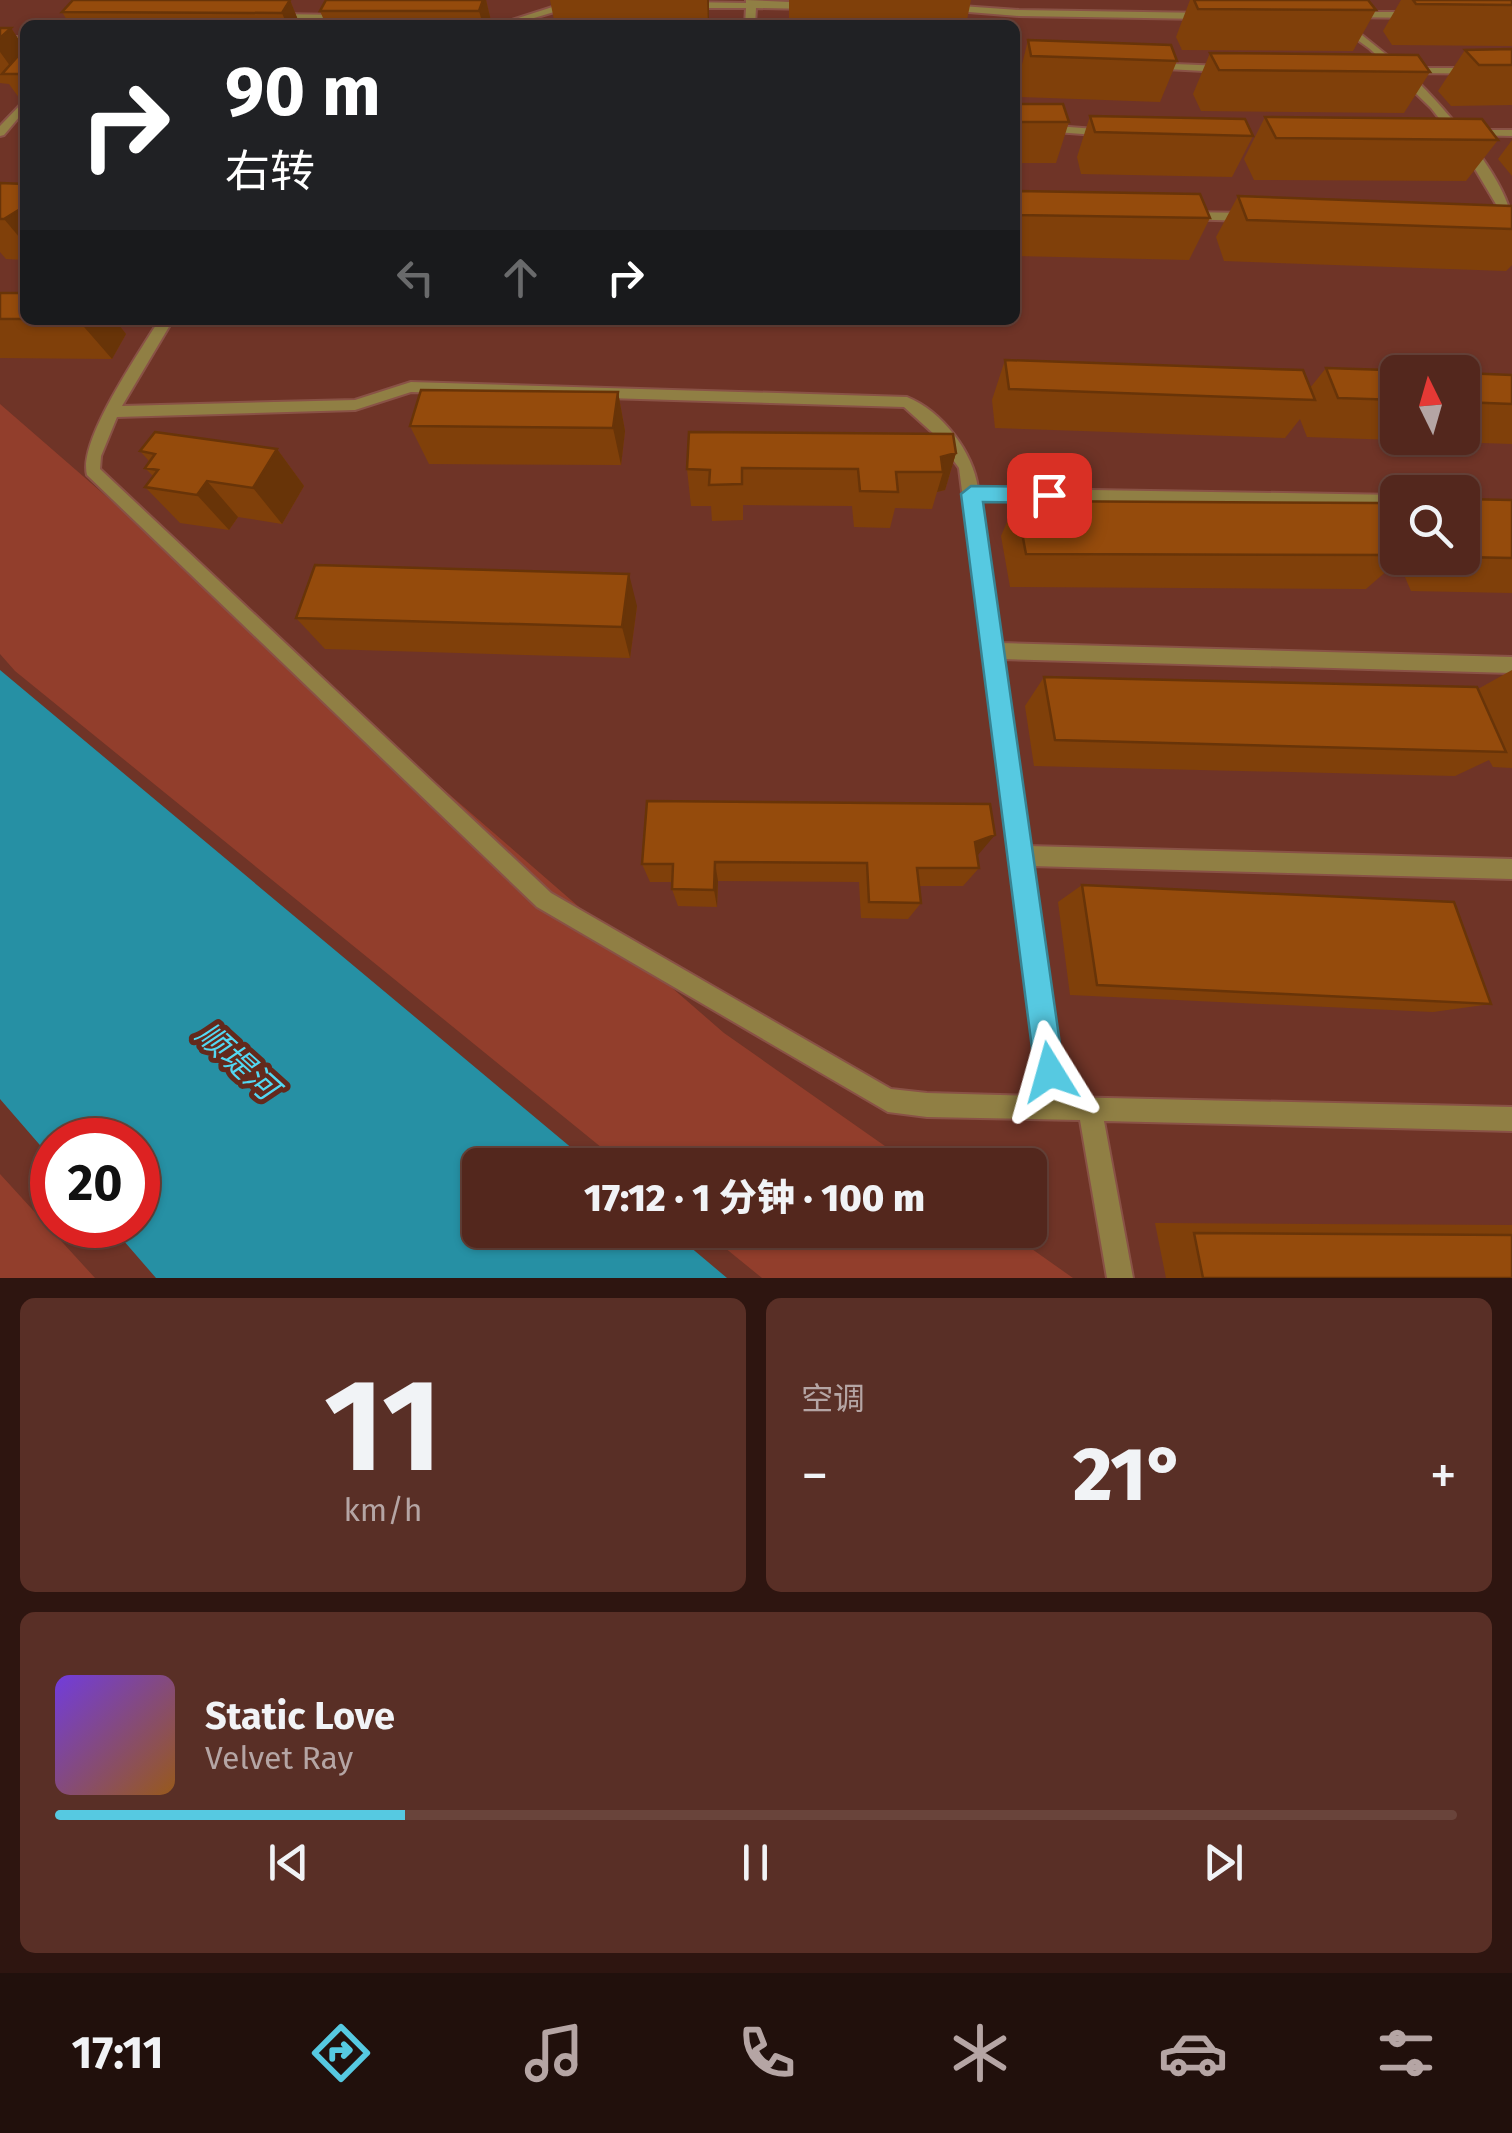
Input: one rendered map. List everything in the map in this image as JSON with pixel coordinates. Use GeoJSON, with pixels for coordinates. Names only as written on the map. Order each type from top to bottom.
{"type":"FeatureCollection","features":[{"type":"Feature","properties":{"kind":"lane"},"geometry":{"type":"LineString","coordinates":[[1307,0],[1399,72],[1460,137],[1512,222]]}},
{"type":"Feature","properties":{"kind":"lane"},"geometry":{"type":"LineString","coordinates":[[520,20],[545,8],[575,4]]}},
{"type":"Feature","properties":{"kind":"lane"},"geometry":{"type":"LineString","coordinates":[[672,4],[830,6]]}},
{"type":"Feature","properties":{"kind":"lane"},"geometry":{"type":"LineString","coordinates":[[929,7],[1019,13],[1216,16]]}},
{"type":"Feature","properties":{"kind":"lane"},"geometry":{"type":"LineString","coordinates":[[1315,18],[1421,15]]}},
{"type":"Feature","properties":{"kind":"lane"},"geometry":{"type":"LineString","coordinates":[[266,17],[360,18]]}},
{"type":"Feature","properties":{"kind":"lane"},"geometry":{"type":"LineString","coordinates":[[1130,66],[1246,70]]}},
{"type":"Feature","properties":{"kind":"lane"},"geometry":{"type":"LineString","coordinates":[[1382,74],[1512,71]]}},
{"type":"Feature","properties":{"kind":"lane"},"geometry":{"type":"LineString","coordinates":[[0,133],[20,110]]}},
{"type":"Feature","properties":{"kind":"lane"},"geometry":{"type":"LineString","coordinates":[[1020,126],[1118,133]]}},
{"type":"Feature","properties":{"kind":"lane"},"geometry":{"type":"LineString","coordinates":[[1444,141],[1512,134]]}},
{"type":"Feature","properties":{"kind":"lane"},"geometry":{"type":"LineString","coordinates":[[1174,216],[1274,218]]}},
{"type":"Feature","properties":{"kind":"lane"},"geometry":{"type":"LineString","coordinates":[[1492,222],[1512,222]]}},
{"type":"Feature","properties":{"kind":"lane"},"geometry":{"type":"LineString","coordinates":[[163,325],[114,412],[92,460],[92,472],[544,900],[888,1100],[927,1106],[1512,1119]]}},
{"type":"Feature","properties":{"kind":"lane"},"geometry":{"type":"LineString","coordinates":[[114,412],[356,405],[411,387],[907,402],[952,442],[968,467],[1054,1108]]}},
{"type":"Feature","properties":{"kind":"lane"},"geometry":{"type":"LineString","coordinates":[[971,494],[1380,501]]}},
{"type":"Feature","properties":{"kind":"lane"},"geometry":{"type":"LineString","coordinates":[[993,652],[1512,665]]}},
{"type":"Feature","properties":{"kind":"lane"},"geometry":{"type":"LineString","coordinates":[[1020,856],[1512,869]]}},
{"type":"Feature","properties":{"kind":"lane"},"geometry":{"type":"LineString","coordinates":[[1090,1109],[1120,1278]]}},
{"type":"Feature","properties":{"kind":"shaded area"},"geometry":{"type":"Polygon","coordinates":[[[0,404],[724,1033],[888,1148],[602,1148],[15,671],[0,654],[0,404]]]}},
{"type":"Feature","properties":{"kind":"shaded area"},"geometry":{"type":"Polygon","coordinates":[[[0,1174],[30,1207],[30,1248],[68,1248],[95,1278],[0,1278],[0,1174]]]}},
{"type":"Feature","properties":{"kind":"shaded area"},"geometry":{"type":"Polygon","coordinates":[[[725,1248],[1030,1248],[1073,1278],[762,1278],[725,1248]]]}},
{"type":"Feature","properties":{"kind":"water","name":"顺堤河"},"geometry":{"type":"Polygon","coordinates":[[[0,670],[572,1148],[462,1148],[462,1248],[691,1248],[727,1278],[156,1278],[130,1248],[160,1248],[160,1118],[30,1118],[30,1134],[0,1099],[0,670]]]}},
{"type":"Feature","properties":{"kind":"building"},"geometry":{"type":"Polygon","coordinates":[[[73,0],[290,0],[282,13],[62,12],[73,0]]]}},
{"type":"Feature","properties":{"kind":"building"},"geometry":{"type":"Polygon","coordinates":[[[326,0],[483,0],[479,11],[320,11],[326,0]]]}},
{"type":"Feature","properties":{"kind":"building"},"geometry":{"type":"Polygon","coordinates":[[[1194,0],[1368,0],[1376,10],[1198,9],[1194,0]]]}},
{"type":"Feature","properties":{"kind":"building"},"geometry":{"type":"Polygon","coordinates":[[[1413,0],[1512,0],[1512,5],[1416,4],[1413,0]]]}},
{"type":"Feature","properties":{"kind":"building"},"geometry":{"type":"Polygon","coordinates":[[[1028,40],[1171,45],[1177,61],[1031,56],[1028,40]]]}},
{"type":"Feature","properties":{"kind":"building"},"geometry":{"type":"Polygon","coordinates":[[[1512,49],[1512,65],[1479,65],[1465,50],[1512,49]]]}},
{"type":"Feature","properties":{"kind":"building"},"geometry":{"type":"Polygon","coordinates":[[[1210,53],[1418,55],[1430,72],[1219,70],[1210,53]]]}},
{"type":"Feature","properties":{"kind":"building"},"geometry":{"type":"Polygon","coordinates":[[[18,56],[20,56],[20,74],[2,74],[18,56]]]}},
{"type":"Feature","properties":{"kind":"building"},"geometry":{"type":"Polygon","coordinates":[[[1020,104],[1063,104],[1069,122],[1020,122],[1020,104]]]}},
{"type":"Feature","properties":{"kind":"building"},"geometry":{"type":"Polygon","coordinates":[[[1090,116],[1245,119],[1253,136],[1095,132],[1090,116]]]}},
{"type":"Feature","properties":{"kind":"building"},"geometry":{"type":"Polygon","coordinates":[[[1265,117],[1482,119],[1498,140],[1276,138],[1265,117]]]}},
{"type":"Feature","properties":{"kind":"building"},"geometry":{"type":"Polygon","coordinates":[[[0,183],[20,184],[20,209],[0,219],[0,183]]]}},
{"type":"Feature","properties":{"kind":"building"},"geometry":{"type":"Polygon","coordinates":[[[1020,191],[1200,194],[1210,218],[1020,215],[1020,191]]]}},
{"type":"Feature","properties":{"kind":"building"},"geometry":{"type":"Polygon","coordinates":[[[1238,196],[1512,206],[1512,229],[1247,220],[1238,196]]]}},
{"type":"Feature","properties":{"kind":"building"},"geometry":{"type":"Polygon","coordinates":[[[0,293],[20,293],[20,319],[0,319],[0,293]]]}},
{"type":"Feature","properties":{"kind":"building"},"geometry":{"type":"Polygon","coordinates":[[[1005,360],[1303,370],[1315,400],[1009,389],[1005,360]]]}},
{"type":"Feature","properties":{"kind":"building"},"geometry":{"type":"Polygon","coordinates":[[[1326,368],[1380,370],[1380,399],[1338,398],[1326,368]]]}},
{"type":"Feature","properties":{"kind":"building"},"geometry":{"type":"Polygon","coordinates":[[[1480,374],[1512,375],[1512,404],[1480,403],[1480,374]]]}},
{"type":"Feature","properties":{"kind":"building"},"geometry":{"type":"Polygon","coordinates":[[[421,390],[618,392],[613,428],[410,426],[421,390]]]}},
{"type":"Feature","properties":{"kind":"building"},"geometry":{"type":"Polygon","coordinates":[[[155,432],[277,449],[253,488],[207,481],[197,495],[145,487],[158,470],[145,468],[155,454],[140,451],[155,432]]]}},
{"type":"Feature","properties":{"kind":"building"},"geometry":{"type":"Polygon","coordinates":[[[689,432],[953,434],[956,453],[941,457],[943,472],[896,472],[898,492],[860,491],[858,469],[742,468],[742,484],[709,485],[710,470],[687,469],[689,432]]]}},
{"type":"Feature","properties":{"kind":"building"},"geometry":{"type":"Polygon","coordinates":[[[1480,499],[1512,500],[1512,558],[1480,557],[1480,499]]]}},
{"type":"Feature","properties":{"kind":"building"},"geometry":{"type":"Polygon","coordinates":[[[1016,501],[1380,503],[1380,555],[1026,554],[1016,501]]]}},
{"type":"Feature","properties":{"kind":"building"},"geometry":{"type":"Polygon","coordinates":[[[315,565],[629,574],[622,627],[296,618],[315,565]]]}},
{"type":"Feature","properties":{"kind":"building"},"geometry":{"type":"Polygon","coordinates":[[[1044,677],[1477,687],[1506,752],[1055,740],[1044,677]]]}},
{"type":"Feature","properties":{"kind":"building"},"geometry":{"type":"Polygon","coordinates":[[[647,801],[990,804],[995,835],[975,842],[979,868],[917,868],[921,903],[869,902],[867,863],[715,862],[714,890],[672,889],[673,864],[642,864],[647,801]]]}},
{"type":"Feature","properties":{"kind":"building"},"geometry":{"type":"Polygon","coordinates":[[[1082,885],[1454,902],[1491,1004],[1097,985],[1082,885]]]}},
{"type":"Feature","properties":{"kind":"building"},"geometry":{"type":"Polygon","coordinates":[[[1194,1233],[1512,1235],[1512,1278],[1203,1278],[1194,1233]]]}},
{"type":"Feature","properties":{"kind":"route"},"geometry":{"type":"LineString","coordinates":[[1049,495],[971,494],[1050,1072]]}}]}
